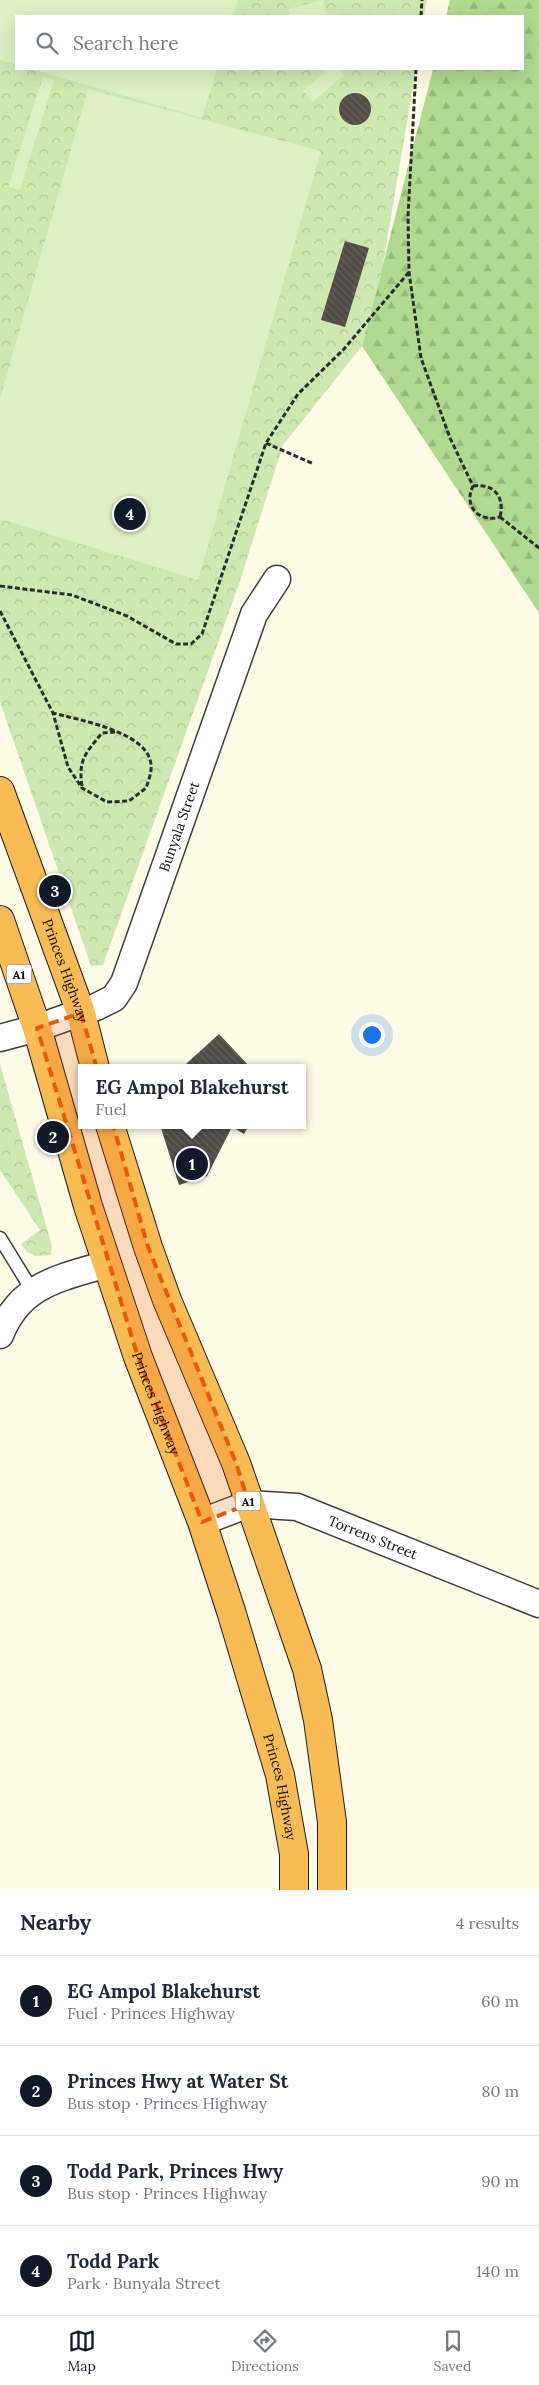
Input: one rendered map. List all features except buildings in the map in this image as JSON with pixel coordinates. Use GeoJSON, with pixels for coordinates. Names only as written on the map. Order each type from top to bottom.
{"type":"FeatureCollection","features":[{"type":"Feature","properties":{"kind":"highway","name":"Princes Highway"},"geometry":{"type":"LineString","coordinates":[[0,791],[81,1013],[94,1064]]}},
{"type":"Feature","properties":{"kind":"highway","name":"Princes Highway"},"geometry":{"type":"LineString","coordinates":[[0,920],[37,1028],[107,1264],[138,1357],[202,1522],[280,1774],[294,1854],[294,1890]]}},
{"type":"Feature","properties":{"kind":"highway","name":"A1"},"geometry":{"type":"LineString","coordinates":[[111,1129],[148,1247],[167,1300],[236,1463],[248,1504],[287,1606],[308,1669],[318,1720],[332,1822],[332,1890]]}},
{"type":"Feature","properties":{"kind":"street","name":"Bunyala Street"},"geometry":{"type":"LineString","coordinates":[[0,1038],[81,1013],[114,998],[124,983],[254,614],[277,579]]}},
{"type":"Feature","properties":{"kind":"street"},"geometry":{"type":"LineString","coordinates":[[0,1335],[12,1310],[32,1290],[68,1275],[107,1264]]}},
{"type":"Feature","properties":{"kind":"street","name":"Torrens Street"},"geometry":{"type":"LineString","coordinates":[[202,1522],[248,1504],[297,1507],[539,1604]]}},
{"type":"Feature","properties":{"kind":"lane"},"geometry":{"type":"LineString","coordinates":[[0,1238],[32,1290]]}},
{"type":"Feature","properties":{"kind":"path"},"geometry":{"type":"LineString","coordinates":[[420,15],[422,0]]}},
{"type":"Feature","properties":{"kind":"path"},"geometry":{"type":"LineString","coordinates":[[416,70],[408,198],[409,272],[420,358],[450,438],[473,486],[469,500],[474,512],[486,518],[500,517],[539,548]]}},
{"type":"Feature","properties":{"kind":"path"},"geometry":{"type":"LineString","coordinates":[[0,586],[72,595],[127,616],[176,644],[191,644],[202,634],[266,442],[298,394],[344,349],[409,272]]}},
{"type":"Feature","properties":{"kind":"path"},"geometry":{"type":"LineString","coordinates":[[266,442],[314,464]]}},
{"type":"Feature","properties":{"kind":"path"},"geometry":{"type":"LineString","coordinates":[[473,486],[488,486],[499,495],[502,502],[500,517]]}},
{"type":"Feature","properties":{"kind":"path"},"geometry":{"type":"LineString","coordinates":[[0,611],[53,713],[68,767],[82,788],[107,802],[129,801],[146,788],[152,765],[141,744],[119,732],[53,713]]}},
{"type":"Feature","properties":{"kind":"path"},"geometry":{"type":"LineString","coordinates":[[82,788],[79,768],[86,753],[102,733],[119,732]]}},
{"type":"Feature","properties":{"kind":"highlighted area"},"geometry":{"type":"Polygon","coordinates":[[[81,1013],[148,1247],[236,1463],[249,1504],[202,1522],[138,1357],[37,1028],[81,1013]]]}},
{"type":"Feature","properties":{"kind":"green space"},"geometry":{"type":"Polygon","coordinates":[[[0,0],[427,0],[424,15],[15,15],[15,70],[416,70],[381,275],[362,346],[283,445],[239,584],[103,965],[91,966],[0,702],[0,0]]]}},
{"type":"Feature","properties":{"kind":"green space"},"geometry":{"type":"Polygon","coordinates":[[[0,0],[238,0],[233,15],[15,15],[15,64],[0,60],[0,0]]]}},
{"type":"Feature","properties":{"kind":"green space"},"geometry":{"type":"Polygon","coordinates":[[[323,0],[327,15],[290,15],[288,9],[323,0]]]}},
{"type":"Feature","properties":{"kind":"green space"},"geometry":{"type":"Polygon","coordinates":[[[450,0],[539,0],[539,613],[362,346],[433,70],[524,70],[524,15],[446,15],[450,0]]]}},
{"type":"Feature","properties":{"kind":"green space"},"geometry":{"type":"Polygon","coordinates":[[[34,70],[217,70],[202,118],[34,70]]]}},
{"type":"Feature","properties":{"kind":"green space"},"geometry":{"type":"Polygon","coordinates":[[[328,70],[340,70],[344,75],[313,102],[303,91],[328,70]]]}},
{"type":"Feature","properties":{"kind":"green space"},"geometry":{"type":"Polygon","coordinates":[[[43,77],[54,80],[20,190],[8,187],[43,77]]]}},
{"type":"Feature","properties":{"kind":"green space"},"geometry":{"type":"Polygon","coordinates":[[[88,89],[321,151],[198,580],[0,519],[0,399],[88,89]]]}},
{"type":"Feature","properties":{"kind":"green space"},"geometry":{"type":"Polygon","coordinates":[[[0,1064],[52,1246],[51,1255],[35,1256],[27,1252],[21,1244],[40,1230],[0,1170],[0,1064]]]}},
{"type":"Feature","properties":{"kind":"place","name":"Todd Park"},"geometry":{"type":"Point","coordinates":[130,514]}},
{"type":"Feature","properties":{"kind":"place","name":"Todd Park, Princes Hwy"},"geometry":{"type":"Point","coordinates":[55,891]}},
{"type":"Feature","properties":{"kind":"place","name":"Princes Hwy at Water St"},"geometry":{"type":"Point","coordinates":[53,1137]}},
{"type":"Feature","properties":{"kind":"place","name":"EG Ampol Blakehurst"},"geometry":{"type":"Point","coordinates":[192,1164]}}]}
